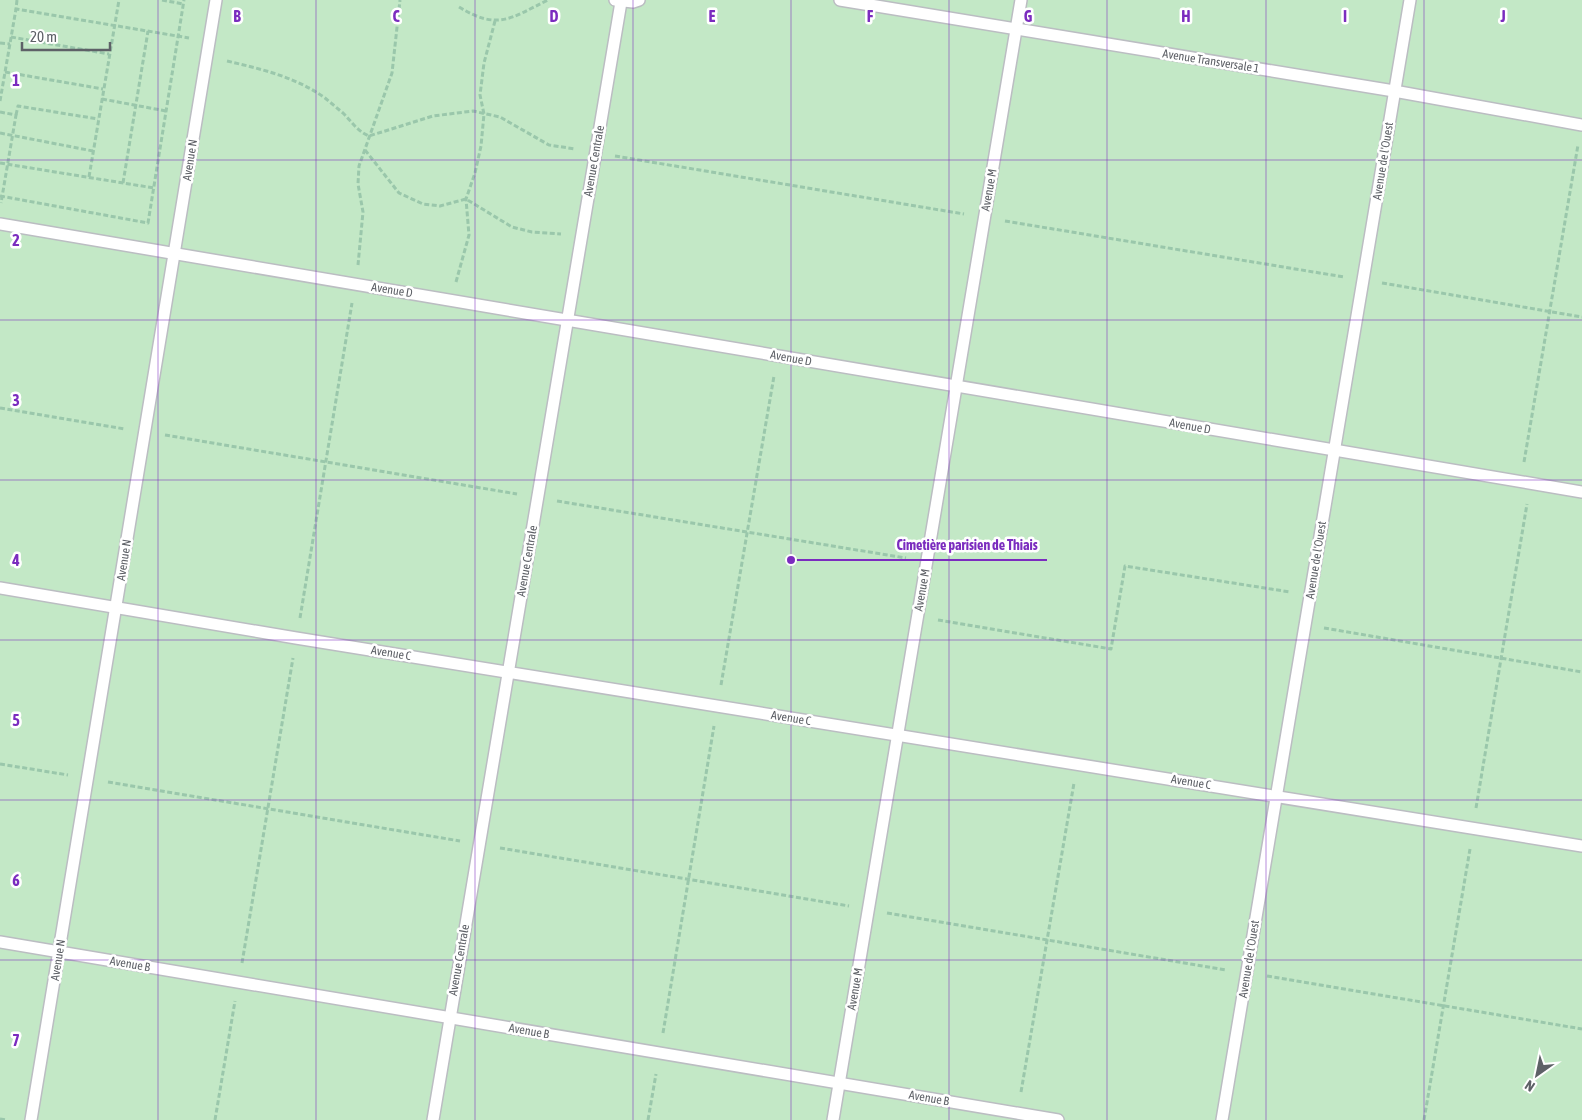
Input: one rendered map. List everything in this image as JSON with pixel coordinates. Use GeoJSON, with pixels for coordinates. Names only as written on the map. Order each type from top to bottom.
{"type":"FeatureCollection","features":[{"type":"Feature","properties":{"kind":"lane","name":"Avenue N"},"geometry":{"type":"LineString","coordinates":[[31,1120],[216,0]]}},
{"type":"Feature","properties":{"kind":"lane"},"geometry":{"type":"LineString","coordinates":[[618,1],[633,2],[639,0]]}},
{"type":"Feature","properties":{"kind":"lane","name":"Avenue Transversale 1"},"geometry":{"type":"LineString","coordinates":[[840,0],[1394,91],[1582,125]]}},
{"type":"Feature","properties":{"kind":"lane","name":"Avenue M"},"geometry":{"type":"LineString","coordinates":[[833,1120],[1021,0]]}},
{"type":"Feature","properties":{"kind":"lane","name":"Avenue de l'Ouest"},"geometry":{"type":"LineString","coordinates":[[1222,1120],[1410,0]]}},
{"type":"Feature","properties":{"kind":"lane","name":"Avenue Centrale"},"geometry":{"type":"LineString","coordinates":[[433,1120],[596,153],[618,1]]}},
{"type":"Feature","properties":{"kind":"lane","name":"Avenue D"},"geometry":{"type":"LineString","coordinates":[[0,224],[1582,492]]}},
{"type":"Feature","properties":{"kind":"lane","name":"Avenue C"},"geometry":{"type":"LineString","coordinates":[[0,588],[296,638],[1582,846]]}},
{"type":"Feature","properties":{"kind":"lane","name":"Avenue B"},"geometry":{"type":"LineString","coordinates":[[0,942],[1058,1120]]}},
{"type":"Feature","properties":{"kind":"path"},"geometry":{"type":"LineString","coordinates":[[0,100],[17,0]]}},
{"type":"Feature","properties":{"kind":"path"},"geometry":{"type":"LineString","coordinates":[[89,177],[119,0]]}},
{"type":"Feature","properties":{"kind":"path"},"geometry":{"type":"LineString","coordinates":[[1,196],[148,222],[184,2],[162,0]]}},
{"type":"Feature","properties":{"kind":"path"},"geometry":{"type":"LineString","coordinates":[[215,1120],[356,284],[363,212],[358,184],[359,166],[392,73],[400,0]]}},
{"type":"Feature","properties":{"kind":"path"},"geometry":{"type":"LineString","coordinates":[[459,7],[486,20],[495,21],[510,19],[548,0]]}},
{"type":"Feature","properties":{"kind":"path"},"geometry":{"type":"LineString","coordinates":[[16,9],[210,41]]}},
{"type":"Feature","properties":{"kind":"path"},"geometry":{"type":"LineString","coordinates":[[452,300],[468,235],[466,199],[475,173],[481,146],[484,114],[480,95],[484,63],[495,21]]}},
{"type":"Feature","properties":{"kind":"path"},"geometry":{"type":"LineString","coordinates":[[122,183],[148,31]]}},
{"type":"Feature","properties":{"kind":"path"},"geometry":{"type":"LineString","coordinates":[[11,37],[109,54]]}},
{"type":"Feature","properties":{"kind":"path"},"geometry":{"type":"LineString","coordinates":[[0,43],[10,44]]}},
{"type":"Feature","properties":{"kind":"path"},"geometry":{"type":"LineString","coordinates":[[207,57],[264,70],[296,82],[323,97],[360,132],[369,136],[433,116],[473,111],[500,117],[549,145],[1582,317]]}},
{"type":"Feature","properties":{"kind":"path"},"geometry":{"type":"LineString","coordinates":[[5,72],[104,89]]}},
{"type":"Feature","properties":{"kind":"path"},"geometry":{"type":"LineString","coordinates":[[102,100],[166,111]]}},
{"type":"Feature","properties":{"kind":"path"},"geometry":{"type":"LineString","coordinates":[[0,206],[18,106],[98,119]]}},
{"type":"Feature","properties":{"kind":"path"},"geometry":{"type":"LineString","coordinates":[[0,112],[16,115]]}},
{"type":"Feature","properties":{"kind":"path"},"geometry":{"type":"LineString","coordinates":[[1424,1120],[1501,658],[1550,311],[1582,125]]}},
{"type":"Feature","properties":{"kind":"path"},"geometry":{"type":"LineString","coordinates":[[0,133],[93,151]]}},
{"type":"Feature","properties":{"kind":"path"},"geometry":{"type":"LineString","coordinates":[[364,150],[399,193],[423,204],[440,206],[466,199],[512,227],[532,232],[582,236]]}},
{"type":"Feature","properties":{"kind":"path"},"geometry":{"type":"LineString","coordinates":[[0,162],[154,188]]}},
{"type":"Feature","properties":{"kind":"path"},"geometry":{"type":"LineString","coordinates":[[648,1120],[777,356]]}},
{"type":"Feature","properties":{"kind":"path"},"geometry":{"type":"LineString","coordinates":[[0,408],[927,562]]}},
{"type":"Feature","properties":{"kind":"path"},"geometry":{"type":"LineString","coordinates":[[918,616],[1111,649],[1125,566],[1310,596]]}},
{"type":"Feature","properties":{"kind":"path"},"geometry":{"type":"LineString","coordinates":[[1305,624],[1582,672]]}},
{"type":"Feature","properties":{"kind":"path"},"geometry":{"type":"LineString","coordinates":[[0,764],[1582,1029]]}},
{"type":"Feature","properties":{"kind":"path"},"geometry":{"type":"LineString","coordinates":[[1017,1113],[1077,764]]}},
{"type":"Feature","properties":{"kind":"path"},"geometry":{"type":"LineString","coordinates":[[0,1119],[7,1120]]}},
{"type":"Feature","properties":{"kind":"green space"},"geometry":{"type":"Polygon","coordinates":[[[0,0],[1582,0],[1582,1120],[0,1120],[0,0]]]}},
{"type":"Feature","properties":{"kind":"place","name":"Cimetière parisien de Thiais"},"geometry":{"type":"Point","coordinates":[791,560]}}]}
